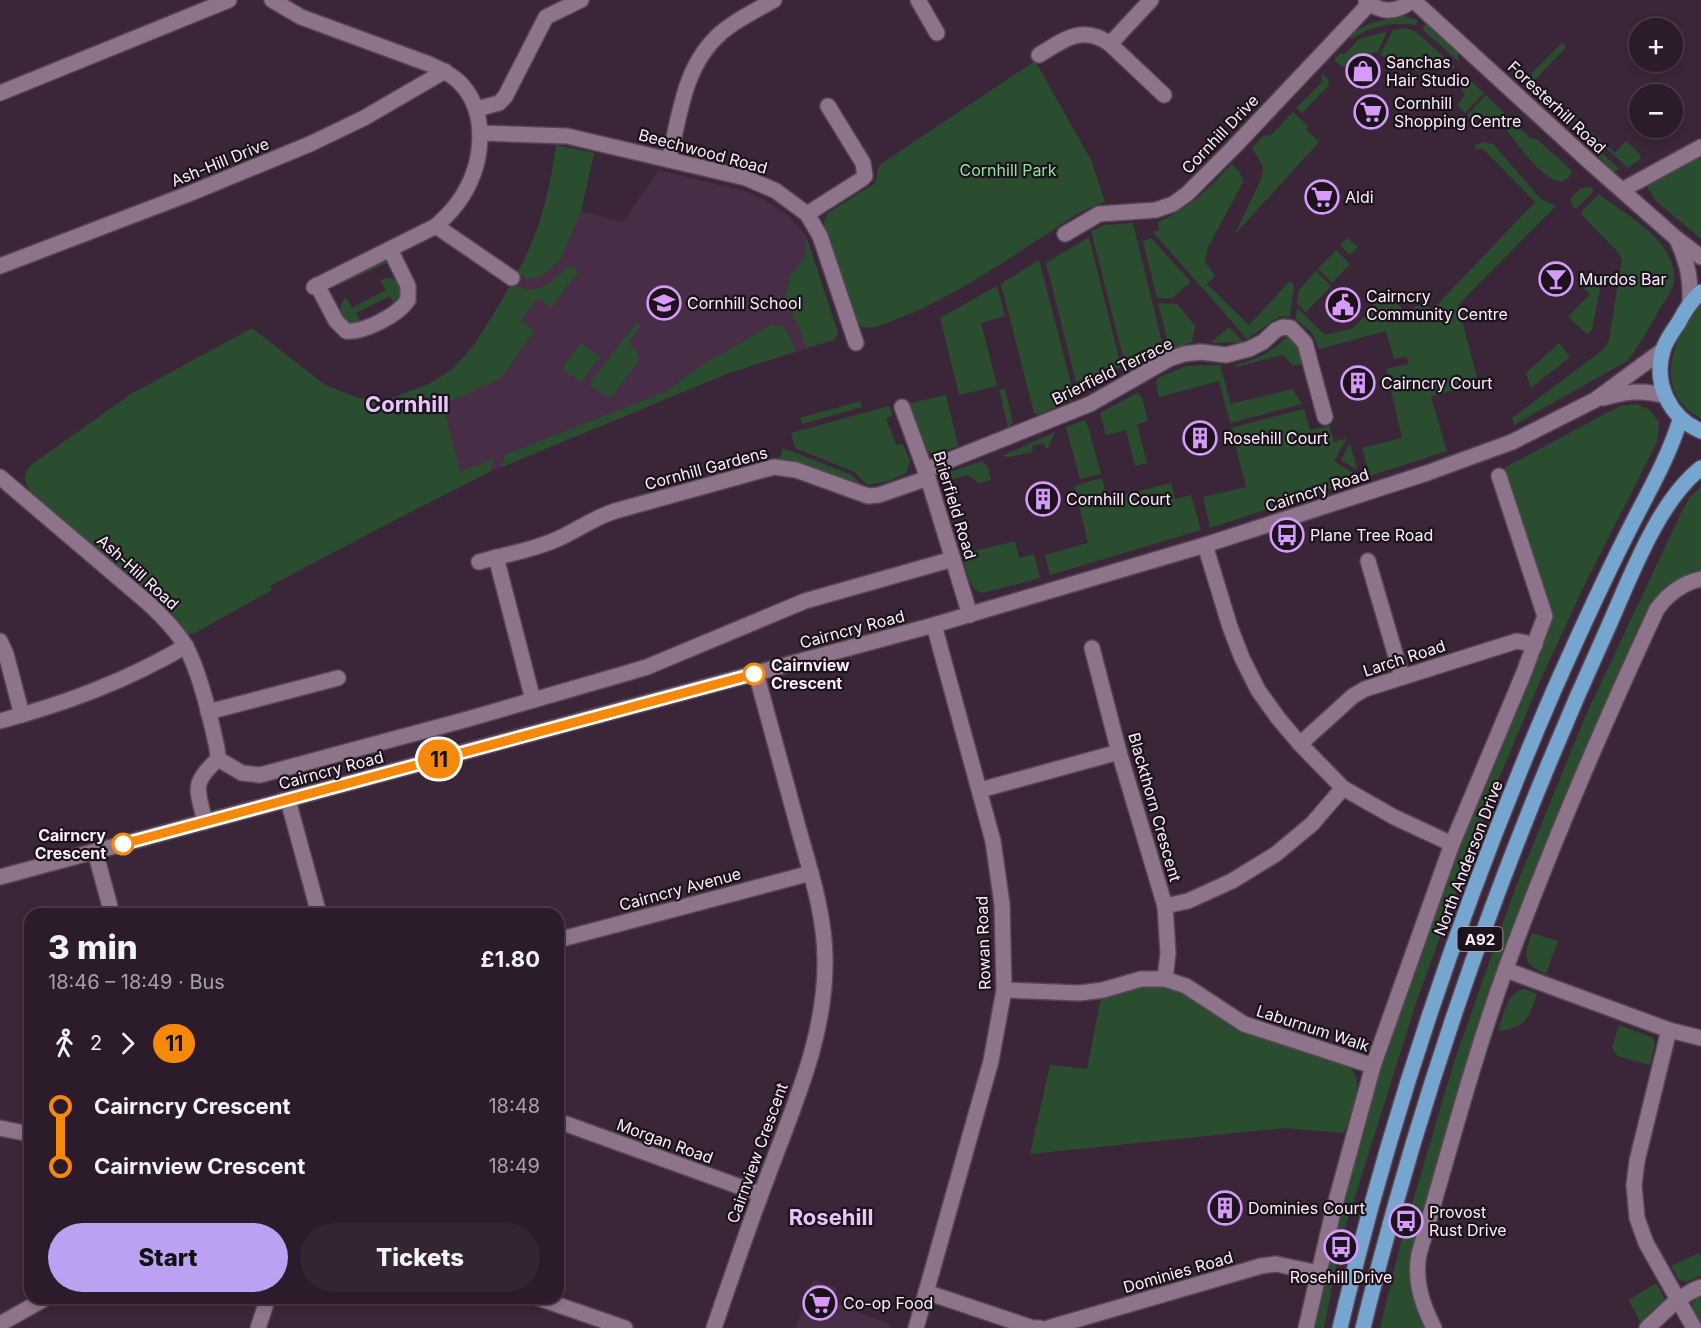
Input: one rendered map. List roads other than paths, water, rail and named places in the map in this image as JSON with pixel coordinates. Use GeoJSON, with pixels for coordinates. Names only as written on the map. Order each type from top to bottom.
{"type":"FeatureCollection","features":[{"type":"Feature","properties":{"kind":"main road"},"geometry":{"type":"LineString","coordinates":[[1695,297],[1663,350],[1660,368],[1665,396],[1680,420],[1701,431]]}},
{"type":"Feature","properties":{"kind":"main road","name":"North Anderson Drive"},"geometry":{"type":"LineString","coordinates":[[1340,1328],[1363,1234],[1408,1079],[1472,894],[1555,688],[1610,568],[1668,453],[1680,420]]}},
{"type":"Feature","properties":{"kind":"main road","name":"A92"},"geometry":{"type":"LineString","coordinates":[[1363,1328],[1396,1196],[1438,1060],[1464,983],[1533,799],[1576,697],[1645,547],[1673,496],[1682,484],[1701,468]]}},
{"type":"Feature","properties":{"kind":"street"},"geometry":{"type":"LineString","coordinates":[[0,93],[229,0]]}},
{"type":"Feature","properties":{"kind":"street"},"geometry":{"type":"LineString","coordinates":[[272,0],[301,17],[445,71],[465,89],[477,109],[480,133],[478,160],[472,179],[451,212],[436,226],[315,286],[336,321],[346,331],[354,332],[371,326],[398,312],[408,300],[408,286],[390,249]]}},
{"type":"Feature","properties":{"kind":"street"},"geometry":{"type":"LineString","coordinates":[[477,109],[499,103],[505,97],[546,17],[581,0]]}},
{"type":"Feature","properties":{"kind":"street"},"geometry":{"type":"LineString","coordinates":[[669,159],[685,90],[700,56],[724,30],[774,0]]}},
{"type":"Feature","properties":{"kind":"street"},"geometry":{"type":"LineString","coordinates":[[918,0],[937,33]]}},
{"type":"Feature","properties":{"kind":"street"},"geometry":{"type":"LineString","coordinates":[[1110,44],[1151,0]]}},
{"type":"Feature","properties":{"kind":"street"},"geometry":{"type":"LineString","coordinates":[[1367,2],[1377,9],[1387,11],[1405,6],[1412,0]]}},
{"type":"Feature","properties":{"kind":"street","name":"Foresterhill Road"},"geometry":{"type":"LineString","coordinates":[[1412,0],[1677,239],[1701,256]]}},
{"type":"Feature","properties":{"kind":"street","name":"Cornhill Drive"},"geometry":{"type":"LineString","coordinates":[[1065,234],[1099,214],[1156,210],[1173,204],[1187,194],[1234,147],[1367,2]]}},
{"type":"Feature","properties":{"kind":"street"},"geometry":{"type":"LineString","coordinates":[[1039,55],[1075,35],[1090,34],[1110,44],[1164,95]]}},
{"type":"Feature","properties":{"kind":"street","name":"Ash-Hill Drive"},"geometry":{"type":"LineString","coordinates":[[0,266],[289,153],[364,118],[445,71]]}},
{"type":"Feature","properties":{"kind":"street"},"geometry":{"type":"LineString","coordinates":[[807,214],[865,176],[863,163],[828,106]]}},
{"type":"Feature","properties":{"kind":"street","name":"Beechwood Road"},"geometry":{"type":"LineString","coordinates":[[480,133],[567,136],[761,183],[776,191],[807,214],[820,236],[856,343]]}},
{"type":"Feature","properties":{"kind":"street"},"geometry":{"type":"LineString","coordinates":[[1622,190],[1701,147]]}},
{"type":"Feature","properties":{"kind":"street"},"geometry":{"type":"LineString","coordinates":[[436,226],[512,278]]}},
{"type":"Feature","properties":{"kind":"street","name":"Foresterhill Road"},"geometry":{"type":"LineString","coordinates":[[1677,239],[1688,266],[1695,297]]}},
{"type":"Feature","properties":{"kind":"street","name":"Brierfield Terrace"},"geometry":{"type":"LineString","coordinates":[[927,474],[1090,404],[1169,359],[1184,354],[1201,352],[1226,355],[1249,349],[1283,327],[1291,328],[1305,343],[1325,417]]}},
{"type":"Feature","properties":{"kind":"street","name":"Cairncry Road"},"geometry":{"type":"LineString","coordinates":[[0,877],[934,625],[1205,545],[1469,459],[1512,442],[1595,400],[1663,350]]}},
{"type":"Feature","properties":{"kind":"street","name":"Cairncry Road"},"geometry":{"type":"LineString","coordinates":[[1595,400],[1623,392],[1644,391],[1665,396]]}},
{"type":"Feature","properties":{"kind":"street","name":"Brierfield Road"},"geometry":{"type":"LineString","coordinates":[[902,407],[927,474],[970,615]]}},
{"type":"Feature","properties":{"kind":"street","name":"Cornhill Gardens"},"geometry":{"type":"LineString","coordinates":[[479,561],[564,536],[601,515],[774,467],[796,470],[868,496],[887,493],[927,474]]}},
{"type":"Feature","properties":{"kind":"street","name":"North Anderson Drive"},"geometry":{"type":"LineString","coordinates":[[1306,1328],[1318,1273],[1373,1066],[1452,844],[1545,616],[1499,476]]}},
{"type":"Feature","properties":{"kind":"street","name":"Ash-Hill Road"},"geometry":{"type":"LineString","coordinates":[[1,479],[168,622],[186,646],[195,669],[216,740],[218,759]]}},
{"type":"Feature","properties":{"kind":"street"},"geometry":{"type":"LineString","coordinates":[[1205,545],[1242,658],[1258,690],[1278,718],[1343,788],[1394,818],[1452,844]]}},
{"type":"Feature","properties":{"kind":"street"},"geometry":{"type":"LineString","coordinates":[[496,557],[532,700]]}},
{"type":"Feature","properties":{"kind":"street","name":"Cairncry Road"},"geometry":{"type":"LineString","coordinates":[[218,759],[242,773],[260,775],[647,667],[805,601],[952,559]]}},
{"type":"Feature","properties":{"kind":"street"},"geometry":{"type":"LineString","coordinates":[[1368,561],[1402,677]]}},
{"type":"Feature","properties":{"kind":"street"},"geometry":{"type":"LineString","coordinates":[[1434,1328],[1424,1309],[1418,1290],[1418,1261],[1470,1080],[1506,970],[1609,712],[1657,609],[1665,597],[1693,580],[1701,579]]}},
{"type":"Feature","properties":{"kind":"street","name":"Rowan Road"},"geometry":{"type":"LineString","coordinates":[[916,1328],[992,1061],[1004,990],[1002,904],[993,841],[934,625]]}},
{"type":"Feature","properties":{"kind":"street"},"geometry":{"type":"LineString","coordinates":[[0,641],[6,654],[22,715]]}},
{"type":"Feature","properties":{"kind":"street","name":"Larch Road"},"geometry":{"type":"LineString","coordinates":[[1300,744],[1365,688],[1516,641],[1535,645]]}},
{"type":"Feature","properties":{"kind":"street"},"geometry":{"type":"LineString","coordinates":[[0,721],[53,706],[119,681],[186,646]]}},
{"type":"Feature","properties":{"kind":"street","name":"Blackthorn Crescent"},"geometry":{"type":"LineString","coordinates":[[1092,648],[1119,752],[1165,906],[1168,953],[1165,979]]}},
{"type":"Feature","properties":{"kind":"street","name":"Cairnview Crescent"},"geometry":{"type":"LineString","coordinates":[[714,1328],[760,1194],[807,1070],[818,1031],[824,993],[825,958],[821,922],[811,873],[756,674]]}},
{"type":"Feature","properties":{"kind":"street"},"geometry":{"type":"LineString","coordinates":[[207,712],[338,678]]}},
{"type":"Feature","properties":{"kind":"street"},"geometry":{"type":"LineString","coordinates":[[980,790],[1119,752]]}},
{"type":"Feature","properties":{"kind":"street"},"geometry":{"type":"LineString","coordinates":[[205,822],[199,795],[199,781],[202,774],[218,759]]}},
{"type":"Feature","properties":{"kind":"street"},"geometry":{"type":"LineString","coordinates":[[1165,906],[1188,901],[1232,881],[1276,854],[1312,824],[1343,788]]}},
{"type":"Feature","properties":{"kind":"street"},"geometry":{"type":"LineString","coordinates":[[288,800],[317,908]]}},
{"type":"Feature","properties":{"kind":"street"},"geometry":{"type":"LineString","coordinates":[[95,851],[110,908]]}},
{"type":"Feature","properties":{"kind":"street","name":"Cairncry Avenue"},"geometry":{"type":"LineString","coordinates":[[564,938],[811,873]]}},
{"type":"Feature","properties":{"kind":"street"},"geometry":{"type":"LineString","coordinates":[[1506,970],[1669,1030],[1701,1038]]}},
{"type":"Feature","properties":{"kind":"street","name":"Laburnum Walk"},"geometry":{"type":"LineString","coordinates":[[1004,990],[1080,993],[1103,990],[1141,979],[1165,979],[1186,986],[1244,1024],[1373,1066]]}},
{"type":"Feature","properties":{"kind":"street"},"geometry":{"type":"LineString","coordinates":[[1669,1030],[1637,1161],[1634,1185],[1637,1218],[1646,1243],[1694,1328]]}},
{"type":"Feature","properties":{"kind":"street","name":"Morgan Road"},"geometry":{"type":"LineString","coordinates":[[564,1123],[760,1194]]}},
{"type":"Feature","properties":{"kind":"street"},"geometry":{"type":"LineString","coordinates":[[0,1128],[24,1133]]}},
{"type":"Feature","properties":{"kind":"street","name":"Dominies Road"},"geometry":{"type":"LineString","coordinates":[[1048,1328],[1262,1266],[1276,1264],[1318,1273]]}},
{"type":"Feature","properties":{"kind":"street"},"geometry":{"type":"LineString","coordinates":[[1647,1328],[1678,1299],[1701,1287]]}},
{"type":"Feature","properties":{"kind":"street"},"geometry":{"type":"LineString","coordinates":[[926,1292],[1033,1328],[1040,1328]]}},
{"type":"Feature","properties":{"kind":"street"},"geometry":{"type":"LineString","coordinates":[[0,1324],[35,1304]]}},
{"type":"Feature","properties":{"kind":"street"},"geometry":{"type":"LineString","coordinates":[[258,1328],[266,1304]]}},
{"type":"Feature","properties":{"kind":"street"},"geometry":{"type":"LineString","coordinates":[[556,1304],[626,1328]]}},
{"type":"Feature","properties":{"kind":"place","name":"Sanchas Hair Studio"},"geometry":{"type":"Point","coordinates":[1363,71]}},
{"type":"Feature","properties":{"kind":"place","name":"Cornhill Shopping Centre"},"geometry":{"type":"Point","coordinates":[1371,112]}},
{"type":"Feature","properties":{"kind":"place","name":"Aldi"},"geometry":{"type":"Point","coordinates":[1322,197]}},
{"type":"Feature","properties":{"kind":"place","name":"Murdos Bar"},"geometry":{"type":"Point","coordinates":[1556,279]}},
{"type":"Feature","properties":{"kind":"place","name":"Cornhill School"},"geometry":{"type":"Point","coordinates":[664,303]}},
{"type":"Feature","properties":{"kind":"place","name":"Cairncry Community Centre"},"geometry":{"type":"Point","coordinates":[1343,305]}},
{"type":"Feature","properties":{"kind":"place","name":"Cairncry Court"},"geometry":{"type":"Point","coordinates":[1358,383]}},
{"type":"Feature","properties":{"kind":"place","name":"Rosehill Court"},"geometry":{"type":"Point","coordinates":[1200,438]}},
{"type":"Feature","properties":{"kind":"place","name":"Cornhill Court"},"geometry":{"type":"Point","coordinates":[1043,499]}},
{"type":"Feature","properties":{"kind":"place","name":"Plane Tree Road"},"geometry":{"type":"Point","coordinates":[1287,535]}},
{"type":"Feature","properties":{"kind":"place","name":"Cairnview Crescent"},"geometry":{"type":"Point","coordinates":[754,674]}},
{"type":"Feature","properties":{"kind":"place","name":"Cairncry Crescent"},"geometry":{"type":"Point","coordinates":[123,844]}},
{"type":"Feature","properties":{"kind":"place","name":"Dominies Court"},"geometry":{"type":"Point","coordinates":[1225,1208]}},
{"type":"Feature","properties":{"kind":"place","name":"Provost Rust Drive"},"geometry":{"type":"Point","coordinates":[1406,1221]}},
{"type":"Feature","properties":{"kind":"place","name":"Rosehill Drive"},"geometry":{"type":"Point","coordinates":[1341,1247]}},
{"type":"Feature","properties":{"kind":"place","name":"Co-op Food"},"geometry":{"type":"Point","coordinates":[820,1303]}},
{"type":"Feature","properties":{"kind":"district","name":"Cornhill"},"geometry":{"type":"Point","coordinates":[407,404]}},
{"type":"Feature","properties":{"kind":"district","name":"Rosehill"},"geometry":{"type":"Point","coordinates":[831,1217]}},
{"type":"Feature","properties":{"kind":"park label","name":"Cornhill Park"},"geometry":{"type":"Point","coordinates":[1008,170]}}]}
